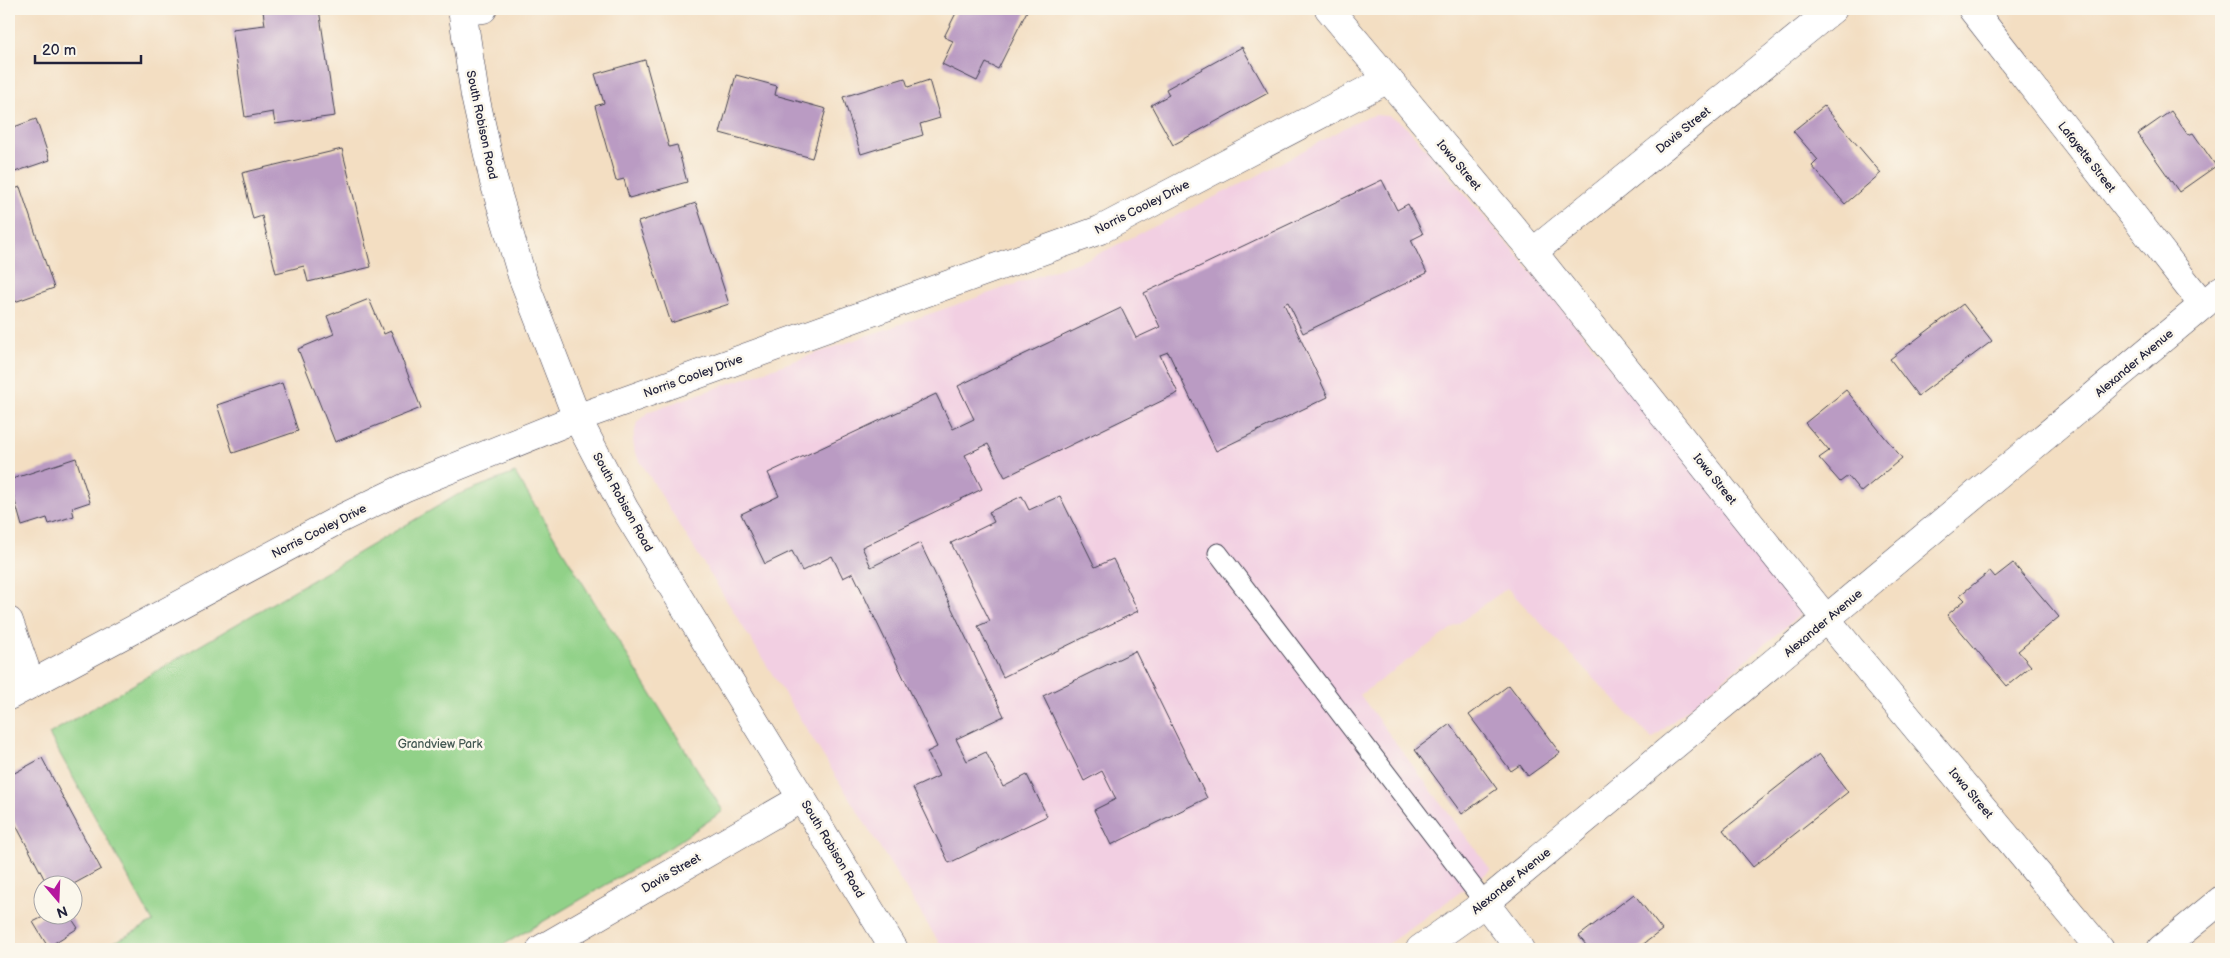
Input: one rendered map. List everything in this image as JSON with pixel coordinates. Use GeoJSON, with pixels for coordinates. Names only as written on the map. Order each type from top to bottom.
{"type":"FeatureCollection","features":[{"type":"Feature","properties":{"kind":"street","name":"Iowa Street"},"geometry":{"type":"LineString","coordinates":[[1329,9],[1533,252],[1827,620],[2100,949]]}},
{"type":"Feature","properties":{"kind":"street","name":"Davis Street"},"geometry":{"type":"LineString","coordinates":[[1533,252],[1834,9]]}},
{"type":"Feature","properties":{"kind":"street","name":"Lafayette Street"},"geometry":{"type":"LineString","coordinates":[[1972,9],[2212,298]]}},
{"type":"Feature","properties":{"kind":"street","name":"South Robison Road"},"geometry":{"type":"LineString","coordinates":[[469,10],[475,96],[494,182],[522,276],[577,418],[624,508],[894,949]]}},
{"type":"Feature","properties":{"kind":"street","name":"Norris Cooley Drive"},"geometry":{"type":"LineString","coordinates":[[20,690],[340,519],[406,487],[577,418],[1100,230],[1388,79]]}},
{"type":"Feature","properties":{"kind":"street","name":"Alexander Avenue"},"geometry":{"type":"LineString","coordinates":[[1420,949],[1485,904],[2212,298]]}},
{"type":"Feature","properties":{"kind":"street"},"geometry":{"type":"LineString","coordinates":[[9,621],[20,690]]}},
{"type":"Feature","properties":{"kind":"street","name":"Davis Street"},"geometry":{"type":"LineString","coordinates":[[541,949],[802,798]]}},
{"type":"Feature","properties":{"kind":"street"},"geometry":{"type":"LineString","coordinates":[[2161,949],[2221,900]]}},
{"type":"Feature","properties":{"kind":"street"},"geometry":{"type":"LineString","coordinates":[[1485,904],[1520,949]]}},
{"type":"Feature","properties":{"kind":"lane"},"geometry":{"type":"LineString","coordinates":[[1218,553],[1485,904]]}},
{"type":"Feature","properties":{"kind":"shaded area"},"geometry":{"type":"Polygon","coordinates":[[[1375,115],[1388,116],[1399,121],[1410,131],[1519,257],[1779,570],[1799,606],[1801,614],[1652,739],[1507,588],[1360,695],[1491,870],[1381,949],[943,949],[635,453],[633,440],[637,422],[650,411],[1090,258],[1253,178],[1359,120],[1375,115]]]}},
{"type":"Feature","properties":{"kind":"green space","name":"Grandview Park"},"geometry":{"type":"Polygon","coordinates":[[[515,473],[723,811],[669,848],[496,949],[101,949],[153,922],[49,734],[457,495],[515,473]]]}},
{"type":"Feature","properties":{"kind":"building"},"geometry":{"type":"Polygon","coordinates":[[[319,9],[335,116],[275,124],[273,112],[245,117],[232,29],[265,25],[263,11],[319,9]]]}},
{"type":"Feature","properties":{"kind":"building"},"geometry":{"type":"Polygon","coordinates":[[[958,9],[1028,9],[998,69],[986,63],[977,81],[942,64],[953,41],[944,37],[958,9]]]}},
{"type":"Feature","properties":{"kind":"building"},"geometry":{"type":"Polygon","coordinates":[[[1242,47],[1268,93],[1173,145],[1151,105],[1169,95],[1166,89],[1242,47]]]}},
{"type":"Feature","properties":{"kind":"building"},"geometry":{"type":"Polygon","coordinates":[[[645,60],[669,147],[677,145],[687,182],[629,198],[624,179],[616,181],[595,106],[604,103],[595,74],[645,60]]]}},
{"type":"Feature","properties":{"kind":"building"},"geometry":{"type":"Polygon","coordinates":[[[736,75],[777,86],[775,95],[826,109],[812,158],[720,133],[736,75]]]}},
{"type":"Feature","properties":{"kind":"building"},"geometry":{"type":"Polygon","coordinates":[[[905,78],[908,87],[929,80],[940,118],[920,124],[923,135],[861,154],[843,97],[905,78]]]}},
{"type":"Feature","properties":{"kind":"building"},"geometry":{"type":"Polygon","coordinates":[[[1824,106],[1881,173],[1845,204],[1812,166],[1818,160],[1793,131],[1824,106]]]}},
{"type":"Feature","properties":{"kind":"building"},"geometry":{"type":"Polygon","coordinates":[[[2171,111],[2188,135],[2193,133],[2216,166],[2179,192],[2138,134],[2171,111]]]}},
{"type":"Feature","properties":{"kind":"building"},"geometry":{"type":"Polygon","coordinates":[[[9,114],[14,127],[36,119],[50,160],[9,174],[9,114]]]}},
{"type":"Feature","properties":{"kind":"building"},"geometry":{"type":"Polygon","coordinates":[[[342,149],[371,267],[308,282],[304,266],[276,273],[262,216],[253,219],[242,173],[342,149]]]}},
{"type":"Feature","properties":{"kind":"building"},"geometry":{"type":"Polygon","coordinates":[[[1382,180],[1397,210],[1408,204],[1423,234],[1411,240],[1427,273],[1303,333],[1288,302],[1284,304],[1328,397],[1216,451],[1168,352],[1160,355],[1178,393],[1005,477],[988,444],[965,455],[982,489],[862,547],[871,567],[920,543],[1004,716],[956,739],[967,761],[986,752],[1003,787],[1027,775],[1047,816],[949,863],[913,788],[939,776],[927,752],[937,747],[853,573],[843,578],[832,556],[802,571],[792,551],[765,564],[741,514],[779,496],[768,473],[936,394],[953,429],[974,419],[958,386],[1121,308],[1136,338],[1160,327],[1144,293],[1382,180]]]}},
{"type":"Feature","properties":{"kind":"building"},"geometry":{"type":"Polygon","coordinates":[[[20,187],[54,288],[9,304],[9,191],[20,187]]]}},
{"type":"Feature","properties":{"kind":"building"},"geometry":{"type":"Polygon","coordinates":[[[696,203],[729,304],[671,323],[638,222],[696,203]]]}},
{"type":"Feature","properties":{"kind":"building"},"geometry":{"type":"Polygon","coordinates":[[[369,299],[384,334],[391,331],[421,408],[335,442],[298,349],[334,334],[327,316],[369,299]]]}},
{"type":"Feature","properties":{"kind":"building"},"geometry":{"type":"Polygon","coordinates":[[[1963,304],[1992,341],[1918,396],[1890,359],[1963,304]]]}},
{"type":"Feature","properties":{"kind":"building"},"geometry":{"type":"Polygon","coordinates":[[[282,383],[298,431],[233,453],[217,405],[282,383]]]}},
{"type":"Feature","properties":{"kind":"building"},"geometry":{"type":"Polygon","coordinates":[[[1846,390],[1902,458],[1861,492],[1848,476],[1840,482],[1819,458],[1829,451],[1805,423],[1846,390]]]}},
{"type":"Feature","properties":{"kind":"building"},"geometry":{"type":"Polygon","coordinates":[[[76,458],[90,502],[72,508],[74,516],[49,524],[47,518],[22,526],[9,480],[76,458]]]}},
{"type":"Feature","properties":{"kind":"building"},"geometry":{"type":"Polygon","coordinates":[[[1022,496],[1029,510],[1060,496],[1095,567],[1113,559],[1138,611],[1003,677],[978,626],[990,621],[951,543],[994,522],[989,512],[1022,496]]]}},
{"type":"Feature","properties":{"kind":"building"},"geometry":{"type":"Polygon","coordinates":[[[2013,563],[2059,617],[2018,651],[2031,666],[2007,686],[1947,615],[1965,600],[1960,595],[1990,571],[1995,577],[2013,563]]]}},
{"type":"Feature","properties":{"kind":"building"},"geometry":{"type":"Polygon","coordinates":[[[1135,651],[1207,798],[1111,845],[1094,810],[1116,799],[1102,771],[1084,781],[1043,696],[1135,651]]]}},
{"type":"Feature","properties":{"kind":"building"},"geometry":{"type":"Polygon","coordinates":[[[1509,685],[1560,753],[1528,776],[1520,765],[1511,771],[1469,715],[1509,685]]]}},
{"type":"Feature","properties":{"kind":"building"},"geometry":{"type":"Polygon","coordinates":[[[1450,724],[1497,789],[1462,814],[1415,750],[1450,724]]]}},
{"type":"Feature","properties":{"kind":"building"},"geometry":{"type":"Polygon","coordinates":[[[1819,754],[1848,792],[1753,867],[1723,830],[1819,754]]]}},
{"type":"Feature","properties":{"kind":"building"},"geometry":{"type":"Polygon","coordinates":[[[42,758],[101,869],[82,879],[82,876],[43,876],[9,812],[9,776],[42,758]]]}},
{"type":"Feature","properties":{"kind":"building"},"geometry":{"type":"Polygon","coordinates":[[[1634,894],[1662,930],[1637,949],[1589,949],[1579,936],[1634,894]]]}},
{"type":"Feature","properties":{"kind":"building"},"geometry":{"type":"Polygon","coordinates":[[[35,926],[77,926],[78,928],[48,947],[35,926]]]}}]}
